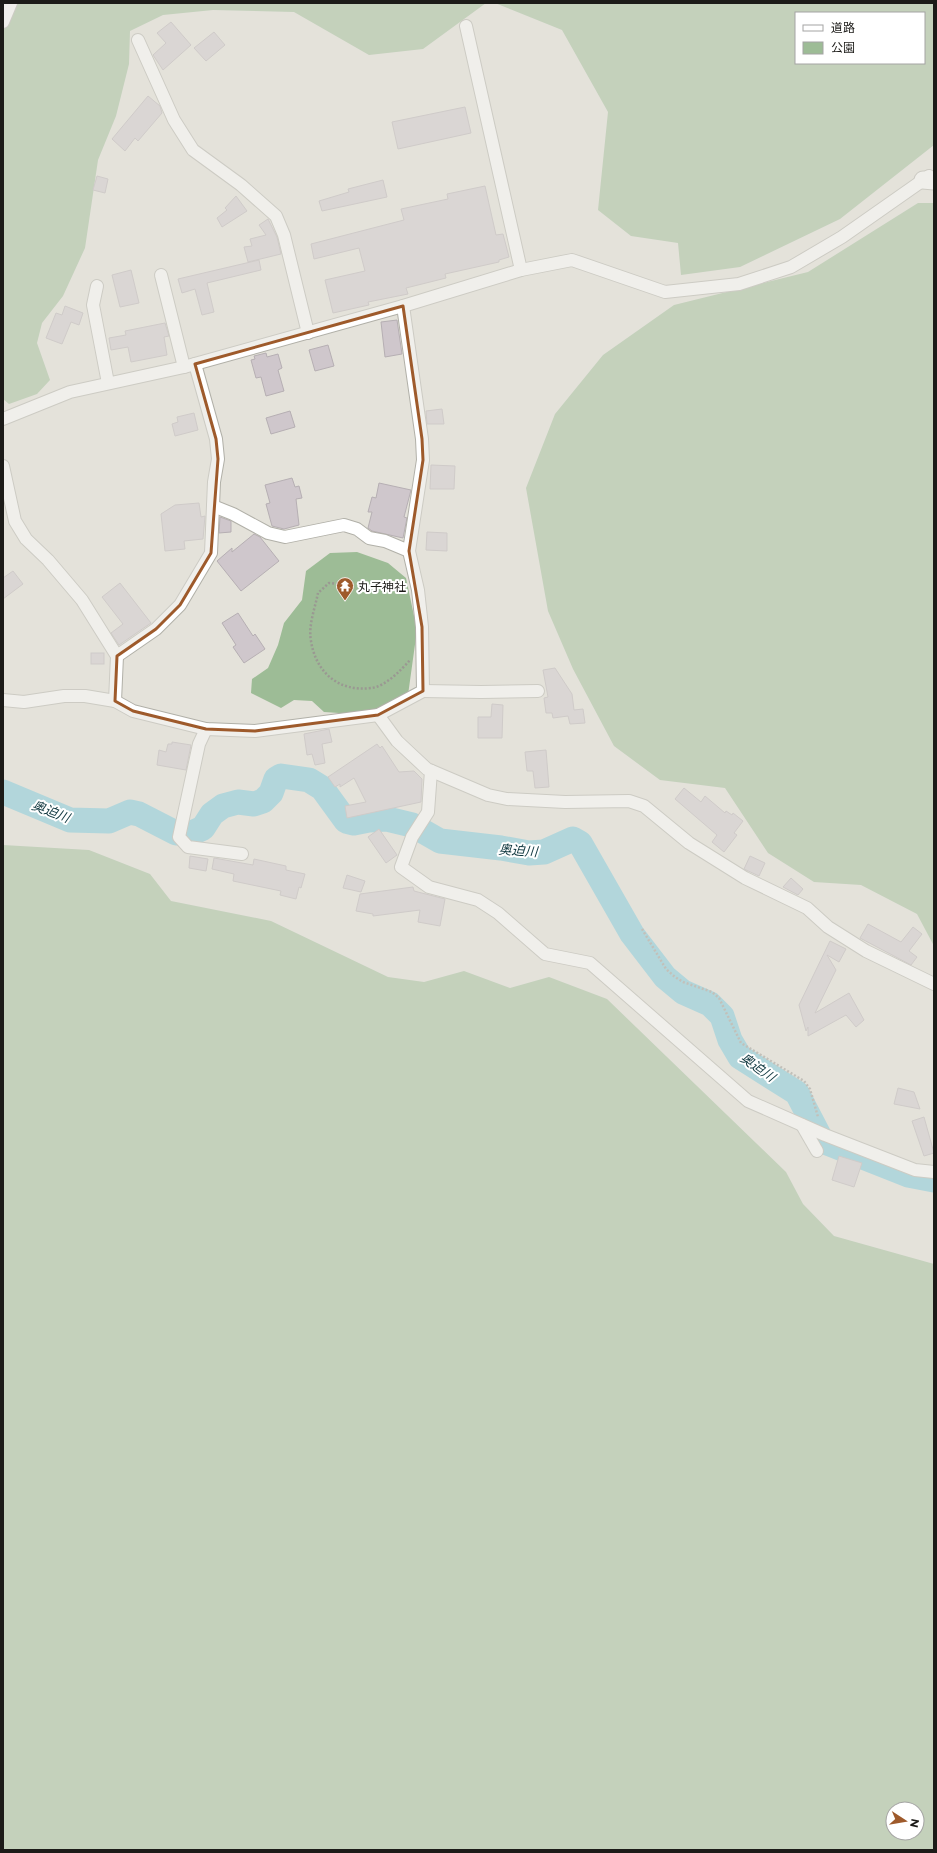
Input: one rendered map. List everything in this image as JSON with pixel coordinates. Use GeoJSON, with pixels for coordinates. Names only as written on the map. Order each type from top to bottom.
{"type":"FeatureCollection","features":[{"type":"Feature","properties":{"kind":"street"},"geometry":{"type":"LineString","coordinates":[[3,22],[11,3]]}},
{"type":"Feature","properties":{"kind":"street"},"geometry":{"type":"LineString","coordinates":[[466,26],[521,270]]}},
{"type":"Feature","properties":{"kind":"street"},"geometry":{"type":"LineString","coordinates":[[138,40],[174,120],[194,150],[241,185],[276,216],[284,236],[308,333]]}},
{"type":"Feature","properties":{"kind":"street"},"geometry":{"type":"LineString","coordinates":[[3,419],[70,392],[189,366],[403,306],[521,270],[572,260],[665,292],[739,284],[791,267],[842,237],[930,178]]}},
{"type":"Feature","properties":{"kind":"street"},"geometry":{"type":"LineString","coordinates":[[117,656],[156,629],[180,605],[211,553],[213,506],[218,459],[216,439],[189,366],[161,276]]}},
{"type":"Feature","properties":{"kind":"street"},"geometry":{"type":"LineString","coordinates":[[97,286],[94,305],[108,383]]}},
{"type":"Feature","properties":{"kind":"street"},"geometry":{"type":"LineString","coordinates":[[403,306],[422,439],[423,460],[409,551],[418,590],[423,647],[423,691]]}},
{"type":"Feature","properties":{"kind":"street"},"geometry":{"type":"LineString","coordinates":[[3,466],[15,521],[26,540],[48,560],[82,600],[117,656],[116,701]]}},
{"type":"Feature","properties":{"kind":"street"},"geometry":{"type":"LineString","coordinates":[[213,506],[233,514],[268,533],[285,537],[344,525],[357,529],[369,538],[384,541],[409,551]]}},
{"type":"Feature","properties":{"kind":"street"},"geometry":{"type":"LineString","coordinates":[[3,700],[24,702],[64,696],[85,696],[116,701],[133,712],[206,729],[255,731],[378,715],[423,691],[481,692],[538,690]]}},
{"type":"Feature","properties":{"kind":"street"},"geometry":{"type":"LineString","coordinates":[[378,715],[397,741],[431,771],[488,795],[507,799],[566,802],[629,801],[644,806],[689,843],[745,878],[807,908],[828,927],[866,952],[934,984]]}},
{"type":"Feature","properties":{"kind":"street"},"geometry":{"type":"LineString","coordinates":[[206,729],[198,744],[179,837],[188,847],[242,854]]}},
{"type":"Feature","properties":{"kind":"street"},"geometry":{"type":"LineString","coordinates":[[431,771],[428,812],[412,837],[401,867],[428,887],[478,900],[498,914],[545,954],[590,963],[748,1101],[822,1134],[915,1170],[934,1172]]}},
{"type":"Feature","properties":{"kind":"street"},"geometry":{"type":"LineString","coordinates":[[802,1125],[817,1151]]}},
{"type":"Feature","properties":{"kind":"path"},"geometry":{"type":"LineString","coordinates":[[346,584],[329,583],[318,593],[312,621],[311,640],[316,659],[326,674],[336,684],[371,688],[382,684],[402,669],[423,647]]}},
{"type":"Feature","properties":{"kind":"path"},"geometry":{"type":"LineString","coordinates":[[642,929],[666,969],[683,982],[712,992],[719,998],[741,1043],[804,1081],[810,1089],[814,1099],[822,1134]]}},
{"type":"Feature","properties":{"kind":"highlighted area"},"geometry":{"type":"Polygon","coordinates":[[[403,306],[422,439],[423,460],[409,551],[422,627],[423,691],[378,715],[255,731],[206,729],[133,711],[115,701],[117,656],[156,629],[180,605],[211,553],[218,459],[216,439],[195,364],[403,306]]]}},
{"type":"Feature","properties":{"kind":"green space"},"geometry":{"type":"Polygon","coordinates":[[[3,3],[486,3],[423,49],[369,55],[294,12],[213,10],[163,15],[130,31],[129,64],[116,116],[98,160],[85,248],[63,296],[42,323],[37,343],[50,380],[37,394],[9,404],[3,399],[3,3]]]}},
{"type":"Feature","properties":{"kind":"green space"},"geometry":{"type":"Polygon","coordinates":[[[495,3],[934,3],[934,145],[840,219],[740,267],[681,275],[678,243],[631,236],[598,210],[608,112],[562,30],[495,3]]]}},
{"type":"Feature","properties":{"kind":"green space"},"geometry":{"type":"Polygon","coordinates":[[[918,203],[934,203],[934,946],[917,914],[861,885],[814,882],[768,853],[725,788],[660,780],[614,746],[573,669],[548,611],[526,488],[555,414],[603,355],[674,305],[808,272],[918,203]]]}},
{"type":"Feature","properties":{"kind":"green space"},"geometry":{"type":"Polygon","coordinates":[[[357,552],[388,563],[406,578],[417,630],[408,695],[384,711],[354,714],[324,712],[312,701],[294,700],[281,708],[251,693],[252,679],[268,668],[278,645],[284,623],[302,600],[306,571],[330,553],[357,552]]]}},
{"type":"Feature","properties":{"kind":"green space"},"geometry":{"type":"Polygon","coordinates":[[[3,845],[89,850],[150,874],[171,901],[271,921],[388,977],[424,982],[464,971],[510,988],[549,977],[607,999],[786,1172],[803,1204],[834,1236],[934,1264],[934,1850],[3,1850],[3,845]]]}},
{"type":"Feature","properties":{"kind":"building"},"geometry":{"type":"Polygon","coordinates":[[[171,22],[191,45],[163,70],[153,55],[166,43],[157,33],[171,22]]]}},
{"type":"Feature","properties":{"kind":"building"},"geometry":{"type":"Polygon","coordinates":[[[214,32],[225,45],[206,61],[194,48],[214,32]]]}},
{"type":"Feature","properties":{"kind":"building"},"geometry":{"type":"Polygon","coordinates":[[[148,96],[160,106],[162,113],[138,141],[135,138],[125,151],[112,139],[148,96]]]}},
{"type":"Feature","properties":{"kind":"building"},"geometry":{"type":"Polygon","coordinates":[[[465,107],[471,133],[398,149],[392,122],[465,107]]]}},
{"type":"Feature","properties":{"kind":"building"},"geometry":{"type":"Polygon","coordinates":[[[97,176],[108,179],[105,193],[93,190],[97,176]]]}},
{"type":"Feature","properties":{"kind":"building"},"geometry":{"type":"Polygon","coordinates":[[[383,180],[387,197],[322,211],[319,201],[349,192],[348,189],[383,180]]]}},
{"type":"Feature","properties":{"kind":"building"},"geometry":{"type":"Polygon","coordinates":[[[485,186],[496,235],[503,234],[509,257],[499,260],[499,262],[445,274],[446,278],[406,288],[408,294],[368,302],[369,305],[333,313],[325,280],[365,271],[359,248],[314,259],[311,244],[404,220],[401,209],[448,199],[447,194],[485,186]]]}},
{"type":"Feature","properties":{"kind":"building"},"geometry":{"type":"Polygon","coordinates":[[[236,196],[247,211],[222,227],[217,218],[227,210],[225,208],[236,196]]]}},
{"type":"Feature","properties":{"kind":"building"},"geometry":{"type":"Polygon","coordinates":[[[268,219],[277,237],[281,254],[248,262],[244,247],[252,246],[250,239],[266,235],[259,225],[268,219]]]}},
{"type":"Feature","properties":{"kind":"building"},"geometry":{"type":"Polygon","coordinates":[[[259,260],[261,270],[207,283],[214,312],[202,315],[195,289],[182,293],[178,279],[259,260]]]}},
{"type":"Feature","properties":{"kind":"building"},"geometry":{"type":"Polygon","coordinates":[[[131,270],[139,303],[120,307],[112,275],[131,270]]]}},
{"type":"Feature","properties":{"kind":"building"},"geometry":{"type":"Polygon","coordinates":[[[65,306],[83,313],[79,325],[71,322],[62,344],[46,338],[56,313],[62,315],[65,306]]]}},
{"type":"Feature","properties":{"kind":"building"},"geometry":{"type":"Polygon","coordinates":[[[397,320],[402,354],[385,357],[381,322],[397,320]]]}},
{"type":"Feature","properties":{"kind":"building"},"geometry":{"type":"Polygon","coordinates":[[[165,323],[169,336],[164,337],[167,355],[131,362],[128,347],[111,350],[109,338],[126,335],[125,331],[165,323]]]}},
{"type":"Feature","properties":{"kind":"building"},"geometry":{"type":"Polygon","coordinates":[[[328,345],[334,366],[315,371],[309,350],[328,345]]]}},
{"type":"Feature","properties":{"kind":"building"},"geometry":{"type":"Polygon","coordinates":[[[266,353],[267,357],[278,354],[282,368],[278,370],[284,391],[266,396],[261,377],[256,378],[251,360],[255,359],[254,356],[266,353]]]}},
{"type":"Feature","properties":{"kind":"building"},"geometry":{"type":"Polygon","coordinates":[[[442,409],[444,424],[427,424],[426,411],[442,409]]]}},
{"type":"Feature","properties":{"kind":"building"},"geometry":{"type":"Polygon","coordinates":[[[290,411],[295,427],[271,434],[266,418],[290,411]]]}},
{"type":"Feature","properties":{"kind":"building"},"geometry":{"type":"Polygon","coordinates":[[[194,413],[198,430],[175,436],[172,424],[178,422],[177,417],[194,413]]]}},
{"type":"Feature","properties":{"kind":"building"},"geometry":{"type":"Polygon","coordinates":[[[431,465],[455,466],[454,489],[430,489],[431,465]]]}},
{"type":"Feature","properties":{"kind":"building"},"geometry":{"type":"Polygon","coordinates":[[[292,478],[295,487],[299,486],[302,498],[296,499],[299,525],[284,529],[272,526],[266,504],[270,503],[265,485],[292,478]]]}},
{"type":"Feature","properties":{"kind":"building"},"geometry":{"type":"Polygon","coordinates":[[[379,483],[411,490],[404,517],[407,518],[403,538],[372,531],[368,528],[372,512],[368,512],[372,497],[376,498],[379,483]]]}},
{"type":"Feature","properties":{"kind":"building"},"geometry":{"type":"Polygon","coordinates":[[[199,503],[201,517],[205,516],[203,539],[184,541],[185,549],[165,551],[161,514],[175,505],[199,503]]]}},
{"type":"Feature","properties":{"kind":"building"},"geometry":{"type":"Polygon","coordinates":[[[220,517],[231,521],[231,532],[219,533],[220,517]]]}},
{"type":"Feature","properties":{"kind":"building"},"geometry":{"type":"Polygon","coordinates":[[[427,532],[447,533],[447,551],[426,550],[427,532]]]}},
{"type":"Feature","properties":{"kind":"building"},"geometry":{"type":"Polygon","coordinates":[[[254,534],[260,537],[279,561],[241,591],[217,561],[232,548],[232,552],[254,534]]]}},
{"type":"Feature","properties":{"kind":"building"},"geometry":{"type":"Polygon","coordinates":[[[13,571],[23,584],[3,599],[3,578],[13,571]]]}},
{"type":"Feature","properties":{"kind":"building"},"geometry":{"type":"Polygon","coordinates":[[[120,583],[151,623],[119,645],[111,633],[123,624],[102,597],[120,583]]]}},
{"type":"Feature","properties":{"kind":"building"},"geometry":{"type":"Polygon","coordinates":[[[238,613],[253,636],[255,634],[265,649],[244,663],[233,647],[236,645],[222,623],[238,613]]]}},
{"type":"Feature","properties":{"kind":"building"},"geometry":{"type":"Polygon","coordinates":[[[91,653],[104,653],[104,664],[91,664],[91,653]]]}},
{"type":"Feature","properties":{"kind":"building"},"geometry":{"type":"Polygon","coordinates":[[[555,668],[572,694],[574,710],[583,709],[585,723],[570,724],[568,716],[553,718],[552,713],[546,713],[544,698],[548,697],[543,670],[555,668]]]}},
{"type":"Feature","properties":{"kind":"building"},"geometry":{"type":"Polygon","coordinates":[[[492,704],[503,705],[502,738],[478,738],[478,717],[491,717],[492,704]]]}},
{"type":"Feature","properties":{"kind":"building"},"geometry":{"type":"Polygon","coordinates":[[[329,729],[332,742],[322,744],[325,763],[315,765],[312,754],[307,755],[304,734],[329,729]]]}},
{"type":"Feature","properties":{"kind":"building"},"geometry":{"type":"Polygon","coordinates":[[[172,742],[191,745],[186,770],[157,765],[159,750],[166,752],[168,744],[172,744],[172,742]]]}},
{"type":"Feature","properties":{"kind":"building"},"geometry":{"type":"Polygon","coordinates":[[[377,744],[380,748],[382,746],[399,772],[414,771],[422,779],[421,802],[347,818],[345,806],[366,802],[354,778],[340,787],[340,784],[335,787],[328,777],[377,744]]]}},
{"type":"Feature","properties":{"kind":"building"},"geometry":{"type":"Polygon","coordinates":[[[546,750],[549,787],[535,788],[533,771],[527,771],[525,752],[546,750]]]}},
{"type":"Feature","properties":{"kind":"building"},"geometry":{"type":"Polygon","coordinates":[[[684,788],[701,802],[705,796],[725,813],[726,811],[732,815],[733,813],[743,821],[734,833],[737,835],[724,852],[712,842],[717,835],[675,799],[684,788]]]}},
{"type":"Feature","properties":{"kind":"building"},"geometry":{"type":"Polygon","coordinates":[[[379,829],[397,855],[386,863],[368,837],[379,829]]]}},
{"type":"Feature","properties":{"kind":"building"},"geometry":{"type":"Polygon","coordinates":[[[190,856],[208,859],[206,871],[189,868],[190,856]]]}},
{"type":"Feature","properties":{"kind":"building"},"geometry":{"type":"Polygon","coordinates":[[[750,856],[765,863],[759,876],[744,869],[750,856]]]}},
{"type":"Feature","properties":{"kind":"building"},"geometry":{"type":"Polygon","coordinates":[[[214,858],[253,865],[254,859],[286,866],[286,870],[305,874],[301,888],[299,887],[296,899],[280,895],[281,891],[233,881],[234,874],[212,869],[214,858]]]}},
{"type":"Feature","properties":{"kind":"building"},"geometry":{"type":"Polygon","coordinates":[[[347,875],[365,881],[361,892],[343,888],[347,875]]]}},
{"type":"Feature","properties":{"kind":"building"},"geometry":{"type":"Polygon","coordinates":[[[791,878],[803,889],[798,895],[783,887],[791,878]]]}},
{"type":"Feature","properties":{"kind":"building"},"geometry":{"type":"Polygon","coordinates":[[[413,887],[414,891],[445,899],[440,926],[418,922],[420,910],[373,916],[373,914],[356,911],[360,894],[413,887]]]}},
{"type":"Feature","properties":{"kind":"building"},"geometry":{"type":"Polygon","coordinates":[[[868,924],[901,942],[913,927],[922,934],[909,951],[917,957],[911,965],[860,938],[868,924]]]}},
{"type":"Feature","properties":{"kind":"building"},"geometry":{"type":"Polygon","coordinates":[[[830,941],[846,949],[839,962],[827,955],[836,970],[815,1013],[849,993],[864,1020],[856,1027],[846,1015],[808,1036],[808,1027],[806,1031],[799,1005],[830,941]]]}},
{"type":"Feature","properties":{"kind":"building"},"geometry":{"type":"Polygon","coordinates":[[[898,1088],[914,1092],[920,1109],[894,1104],[898,1088]]]}},
{"type":"Feature","properties":{"kind":"building"},"geometry":{"type":"Polygon","coordinates":[[[924,1117],[934,1153],[924,1156],[912,1121],[924,1117]]]}},
{"type":"Feature","properties":{"kind":"building"},"geometry":{"type":"Polygon","coordinates":[[[839,1156],[862,1163],[854,1187],[832,1180],[839,1156]]]}},
{"type":"Feature","properties":{"kind":"waterway","name":"奥迫川"},"geometry":{"type":"LineString","coordinates":[[3,792],[70,820],[109,821],[130,812],[139,814],[176,833],[192,833],[203,828],[212,814],[223,806],[238,802],[254,804],[263,801],[271,793],[276,779],[281,776],[309,780],[322,788],[346,821],[354,823],[387,819],[412,825],[440,841],[501,848],[529,853],[544,852],[573,839],[580,843],[632,934],[665,977],[683,992],[710,1004],[722,1016],[730,1040],[740,1057],[797,1093],[822,1141],[908,1175],[934,1180]]}},
{"type":"Feature","properties":{"kind":"place","name":"丸子神社"},"geometry":{"type":"Point","coordinates":[345,601]}}]}
